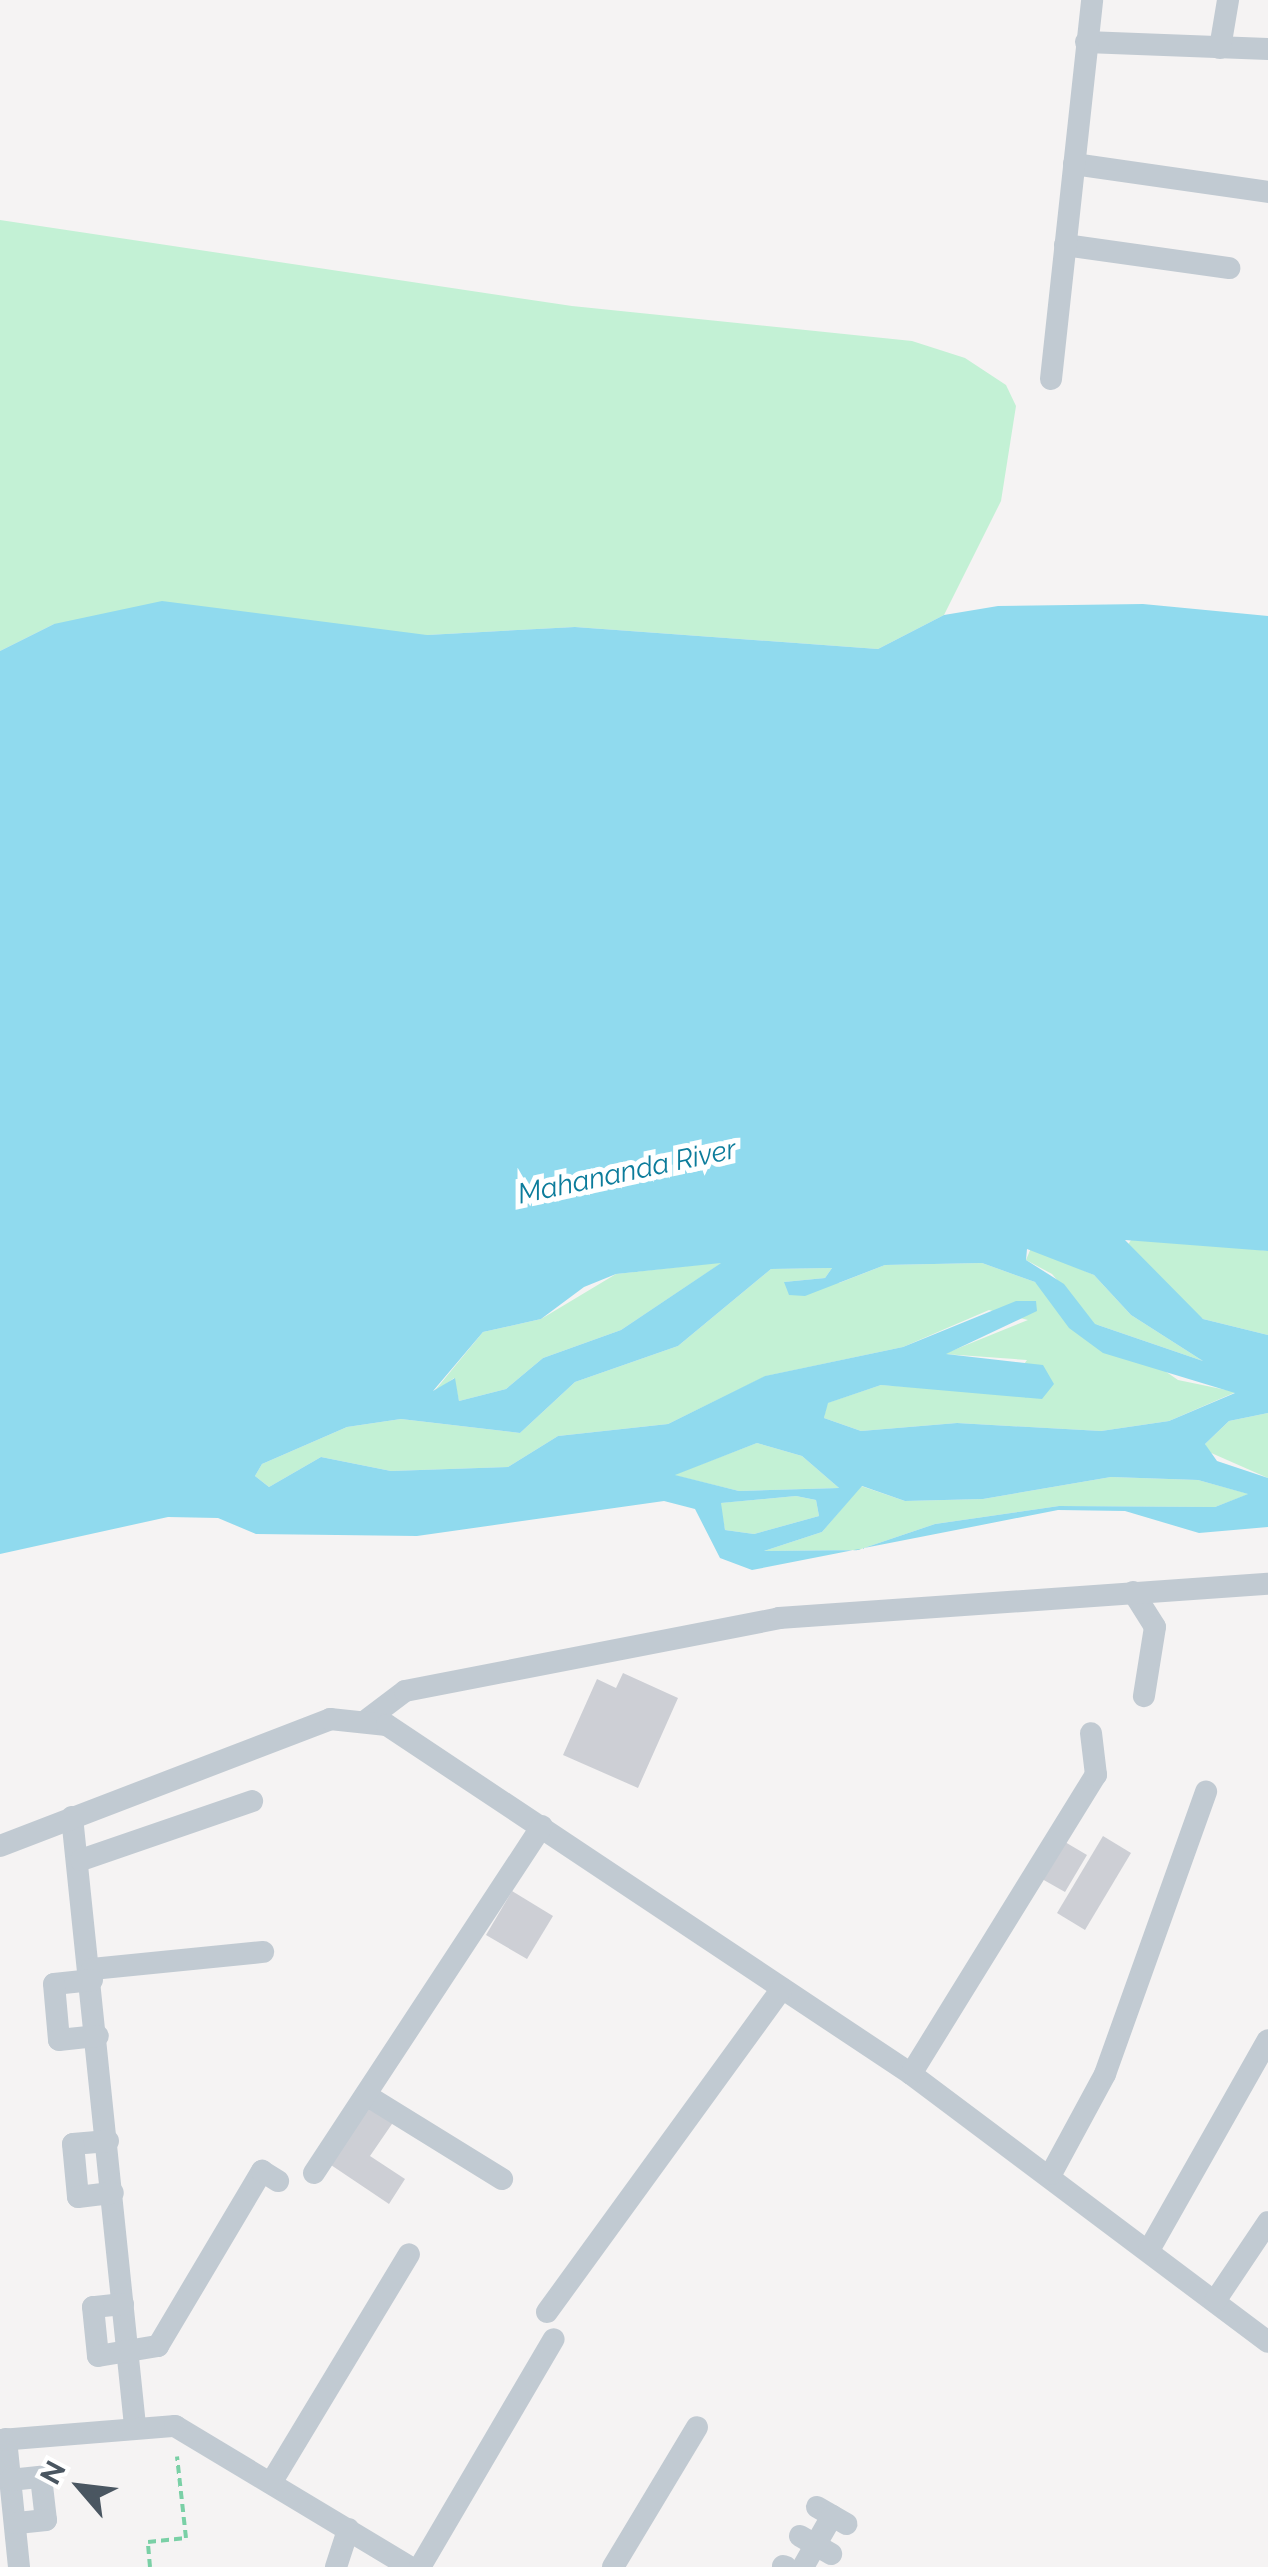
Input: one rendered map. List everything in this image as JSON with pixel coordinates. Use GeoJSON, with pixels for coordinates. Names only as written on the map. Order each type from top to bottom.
{"type":"FeatureCollection","features":[{"type":"Feature","properties":{"kind":"street"},"geometry":{"type":"LineString","coordinates":[[1051,379],[1092,0]]}},
{"type":"Feature","properties":{"kind":"street"},"geometry":{"type":"LineString","coordinates":[[1220,48],[1228,0]]}},
{"type":"Feature","properties":{"kind":"street"},"geometry":{"type":"LineString","coordinates":[[1086,42],[1268,49]]}},
{"type":"Feature","properties":{"kind":"street"},"geometry":{"type":"LineString","coordinates":[[1074,164],[1268,192]]}},
{"type":"Feature","properties":{"kind":"street"},"geometry":{"type":"LineString","coordinates":[[1065,245],[1228,268]]}},
{"type":"Feature","properties":{"kind":"street"},"geometry":{"type":"LineString","coordinates":[[368,1719],[404,1692],[779,1618],[1268,1584]]}},
{"type":"Feature","properties":{"kind":"street"},"geometry":{"type":"LineString","coordinates":[[1132,1592],[1155,1626],[1144,1696]]}},
{"type":"Feature","properties":{"kind":"street"},"geometry":{"type":"LineString","coordinates":[[0,1846],[330,1719],[368,1719],[542,1826],[911,2074],[1051,2174],[1268,2342]]}},
{"type":"Feature","properties":{"kind":"street"},"geometry":{"type":"LineString","coordinates":[[911,2074],[1096,1774],[1091,1733]]}},
{"type":"Feature","properties":{"kind":"street"},"geometry":{"type":"LineString","coordinates":[[1051,2174],[1105,2074],[1206,1792]]}},
{"type":"Feature","properties":{"kind":"street"},"geometry":{"type":"LineString","coordinates":[[81,1860],[252,1801]]}},
{"type":"Feature","properties":{"kind":"street"},"geometry":{"type":"LineString","coordinates":[[72,1816],[81,1860],[124,2304],[93,2307],[98,2356],[166,2351],[250,2210],[262,2172],[278,2181]]}},
{"type":"Feature","properties":{"kind":"street"},"geometry":{"type":"LineString","coordinates":[[314,2173],[542,1826]]}},
{"type":"Feature","properties":{"kind":"street"},"geometry":{"type":"LineString","coordinates":[[98,2036],[59,2040],[54,1984],[92,1975],[263,1952]]}},
{"type":"Feature","properties":{"kind":"street"},"geometry":{"type":"LineString","coordinates":[[547,2312],[782,1988]]}},
{"type":"Feature","properties":{"kind":"street"},"geometry":{"type":"LineString","coordinates":[[1149,2250],[1268,2040]]}},
{"type":"Feature","properties":{"kind":"street"},"geometry":{"type":"LineString","coordinates":[[366,2095],[502,2179]]}},
{"type":"Feature","properties":{"kind":"street"},"geometry":{"type":"LineString","coordinates":[[108,2141],[73,2144],[74,2162],[78,2196],[113,2193]]}},
{"type":"Feature","properties":{"kind":"street"},"geometry":{"type":"LineString","coordinates":[[1215,2301],[1268,2222]]}},
{"type":"Feature","properties":{"kind":"street"},"geometry":{"type":"LineString","coordinates":[[271,2483],[409,2254]]}},
{"type":"Feature","properties":{"kind":"street"},"geometry":{"type":"LineString","coordinates":[[420,2567],[554,2339]]}},
{"type":"Feature","properties":{"kind":"street"},"geometry":{"type":"LineString","coordinates":[[128,2353],[135,2426]]}},
{"type":"Feature","properties":{"kind":"street"},"geometry":{"type":"LineString","coordinates":[[19,2567],[3,2440],[135,2426],[174,2426],[410,2567]]}},
{"type":"Feature","properties":{"kind":"street"},"geometry":{"type":"LineString","coordinates":[[613,2567],[697,2427]]}},
{"type":"Feature","properties":{"kind":"street"},"geometry":{"type":"LineString","coordinates":[[803,2567],[832,2516]]}},
{"type":"Feature","properties":{"kind":"street"},"geometry":{"type":"LineString","coordinates":[[336,2567],[348,2530]]}},
{"type":"Feature","properties":{"kind":"path"},"geometry":{"type":"LineString","coordinates":[[150,2567],[148,2542],[186,2538],[174,2426]]}},
{"type":"Feature","properties":{"kind":"green space"},"geometry":{"type":"Polygon","coordinates":[[[0,220],[572,306],[912,341],[965,358],[1006,385],[1016,406],[1001,501],[944,615],[878,649],[575,627],[427,635],[54,624],[0,651],[0,220]]]}},
{"type":"Feature","properties":{"kind":"green space"},"geometry":{"type":"Polygon","coordinates":[[[1135,1234],[1268,1251],[1268,1335],[1203,1319],[1177,1301],[1127,1246],[1135,1234]]]}},
{"type":"Feature","properties":{"kind":"green space"},"geometry":{"type":"Polygon","coordinates":[[[1031,1248],[1094,1275],[1131,1315],[1203,1361],[1095,1324],[1052,1274],[1026,1260],[1031,1248]]]}},
{"type":"Feature","properties":{"kind":"green space"},"geometry":{"type":"Polygon","coordinates":[[[723,1262],[621,1330],[543,1358],[506,1389],[459,1401],[454,1378],[432,1394],[483,1332],[541,1319],[616,1274],[723,1262]]]}},
{"type":"Feature","properties":{"kind":"green space"},"geometry":{"type":"Polygon","coordinates":[[[982,1263],[1035,1282],[1178,1380],[1236,1392],[1169,1421],[1101,1431],[957,1423],[861,1431],[824,1418],[827,1403],[881,1385],[1003,1393],[1027,1360],[944,1354],[1028,1320],[989,1310],[903,1347],[766,1376],[668,1424],[558,1436],[508,1467],[391,1471],[321,1457],[269,1487],[255,1476],[262,1464],[347,1427],[401,1419],[520,1433],[575,1382],[678,1346],[771,1269],[832,1268],[825,1278],[784,1282],[839,1283],[885,1265],[982,1263]]]}},
{"type":"Feature","properties":{"kind":"green space"},"geometry":{"type":"Polygon","coordinates":[[[1268,1413],[1268,1478],[1209,1452],[1205,1444],[1229,1421],[1268,1413]]]}},
{"type":"Feature","properties":{"kind":"green space"},"geometry":{"type":"Polygon","coordinates":[[[757,1443],[802,1456],[839,1488],[739,1491],[673,1475],[757,1443]]]}},
{"type":"Feature","properties":{"kind":"green space"},"geometry":{"type":"Polygon","coordinates":[[[1111,1477],[1198,1480],[1249,1494],[1215,1507],[1059,1506],[935,1524],[858,1550],[764,1551],[822,1532],[861,1486],[905,1501],[983,1499],[1111,1477]]]}},
{"type":"Feature","properties":{"kind":"green space"},"geometry":{"type":"Polygon","coordinates":[[[796,1496],[816,1500],[819,1516],[754,1534],[725,1530],[720,1503],[796,1496]]]}},
{"type":"Feature","properties":{"kind":"water","name":"Mahananda River"},"geometry":{"type":"Polygon","coordinates":[[[162,601],[427,635],[575,627],[878,649],[944,615],[998,606],[1143,604],[1268,616],[1268,1251],[1125,1240],[1203,1319],[1268,1335],[1268,1413],[1229,1421],[1205,1444],[1217,1461],[1268,1478],[1268,1527],[1199,1533],[1125,1511],[1058,1510],[864,1548],[935,1524],[1059,1506],[1215,1507],[1248,1494],[1198,1480],[1111,1477],[983,1499],[905,1501],[862,1486],[822,1532],[764,1551],[854,1550],[752,1570],[720,1558],[695,1509],[664,1501],[417,1536],[256,1534],[218,1518],[168,1517],[0,1554],[0,651],[54,624],[162,601]],[[1027,1249],[1026,1260],[1064,1284],[1095,1324],[1203,1361],[1131,1315],[1094,1275],[1027,1249]],[[721,1263],[616,1274],[584,1287],[541,1319],[483,1332],[433,1391],[455,1378],[459,1401],[506,1389],[543,1358],[621,1330],[721,1263]],[[982,1263],[885,1265],[805,1296],[789,1295],[784,1282],[825,1278],[832,1268],[771,1269],[678,1346],[575,1382],[520,1433],[401,1419],[347,1427],[262,1464],[255,1476],[269,1487],[321,1457],[391,1471],[508,1467],[558,1436],[668,1424],[765,1376],[903,1347],[1016,1301],[1036,1301],[1037,1311],[946,1354],[1043,1365],[1054,1384],[1042,1399],[881,1385],[828,1403],[824,1418],[861,1431],[957,1423],[1101,1431],[1169,1421],[1235,1393],[1103,1353],[1069,1328],[1035,1282],[982,1263]],[[757,1443],[675,1475],[739,1491],[839,1488],[802,1456],[757,1443]],[[796,1496],[721,1503],[725,1530],[754,1534],[819,1516],[816,1500],[796,1496]]]}},
{"type":"Feature","properties":{"kind":"building"},"geometry":{"type":"Polygon","coordinates":[[[623,1673],[678,1698],[638,1788],[563,1755],[597,1679],[616,1688],[623,1673]]]}},
{"type":"Feature","properties":{"kind":"building"},"geometry":{"type":"Polygon","coordinates":[[[1103,1836],[1131,1853],[1085,1930],[1057,1913],[1103,1836]]]}},
{"type":"Feature","properties":{"kind":"building"},"geometry":{"type":"Polygon","coordinates":[[[1065,1842],[1087,1855],[1065,1892],[1042,1879],[1065,1842]]]}},
{"type":"Feature","properties":{"kind":"building"},"geometry":{"type":"Polygon","coordinates":[[[512,1891],[553,1916],[527,1959],[486,1935],[512,1891]]]}},
{"type":"Feature","properties":{"kind":"building"},"geometry":{"type":"Polygon","coordinates":[[[367,2103],[394,2121],[370,2156],[405,2179],[389,2204],[328,2163],[367,2103]]]}}]}
